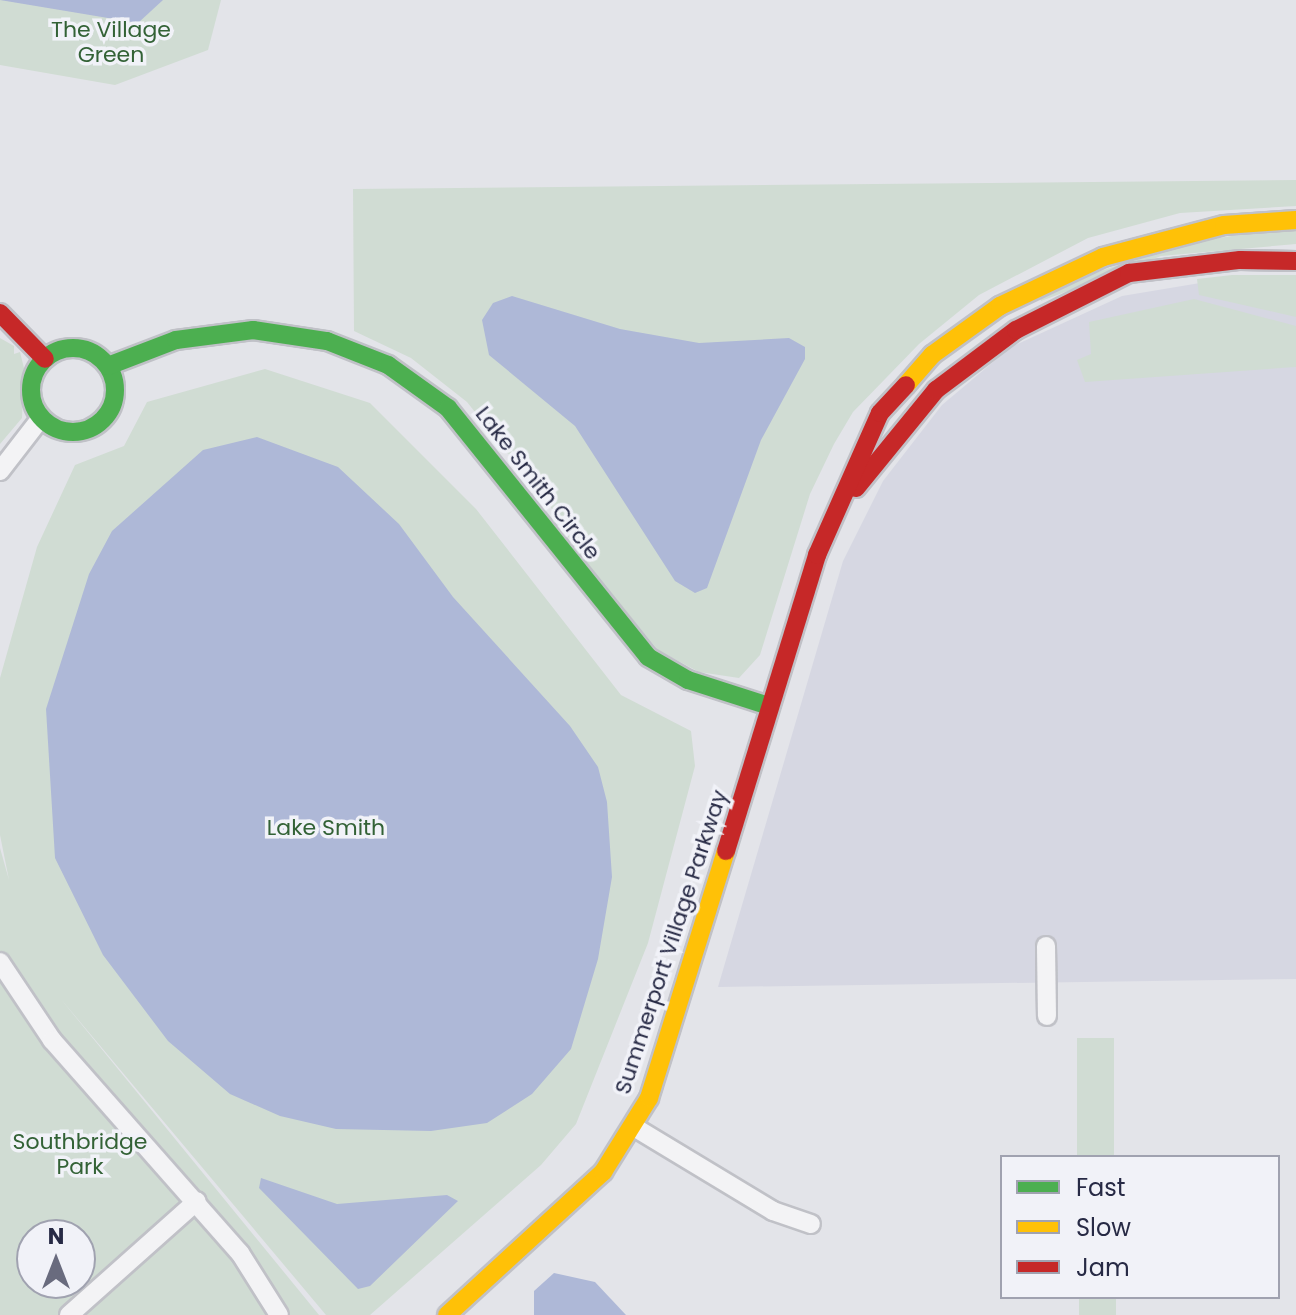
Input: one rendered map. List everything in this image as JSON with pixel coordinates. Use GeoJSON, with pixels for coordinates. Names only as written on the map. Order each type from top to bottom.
{"type":"FeatureCollection","features":[{"type":"Feature","properties":{"kind":"street","name":"Summerport Village Parkway"},"geometry":{"type":"LineString","coordinates":[[447,1315],[569,1207],[634,1127],[665,1053],[769,706],[832,516],[880,413],[932,355],[1000,306],[1103,257],[1224,225],[1296,220]]}},
{"type":"Feature","properties":{"kind":"street","name":"Summerport Village Parkway"},"geometry":{"type":"LineString","coordinates":[[832,516],[936,390],[1016,330],[1129,273],[1240,260],[1296,261]]}},
{"type":"Feature","properties":{"kind":"street"},"geometry":{"type":"LineString","coordinates":[[1000,306],[1016,330]]}},
{"type":"Feature","properties":{"kind":"street"},"geometry":{"type":"LineString","coordinates":[[0,313],[45,359]]}},
{"type":"Feature","properties":{"kind":"street","name":"Lake Smith Circle"},"geometry":{"type":"LineString","coordinates":[[108,366],[176,340],[253,330],[327,341],[388,365],[448,408],[648,657],[688,680],[769,706]]}},
{"type":"Feature","properties":{"kind":"street"},"geometry":{"type":"LineString","coordinates":[[83,350],[108,366],[115,393],[105,419],[66,432],[41,418],[32,381],[45,359],[83,350]]}},
{"type":"Feature","properties":{"kind":"street"},"geometry":{"type":"LineString","coordinates":[[0,471],[41,418]]}},
{"type":"Feature","properties":{"kind":"street"},"geometry":{"type":"LineString","coordinates":[[1046,946],[1047,1016]]}},
{"type":"Feature","properties":{"kind":"street"},"geometry":{"type":"LineString","coordinates":[[0,962],[52,1040],[197,1201],[279,1315]]}},
{"type":"Feature","properties":{"kind":"street"},"geometry":{"type":"LineString","coordinates":[[634,1127],[773,1211],[811,1224]]}},
{"type":"Feature","properties":{"kind":"street"},"geometry":{"type":"LineString","coordinates":[[69,1315],[197,1201]]}},
{"type":"Feature","properties":{"kind":"shaded area"},"geometry":{"type":"Polygon","coordinates":[[[1230,278],[1296,278],[1296,979],[718,987],[843,561],[883,481],[942,405],[1011,347],[1122,296],[1230,278]]]}},
{"type":"Feature","properties":{"kind":"green space","name":"The Village Green"},"geometry":{"type":"Polygon","coordinates":[[[0,0],[221,0],[208,50],[115,85],[0,65],[0,0]]]}},
{"type":"Feature","properties":{"kind":"green space"},"geometry":{"type":"Polygon","coordinates":[[[1296,180],[1296,206],[1180,213],[1088,238],[979,295],[919,344],[853,412],[834,444],[810,494],[760,655],[739,678],[699,672],[658,650],[576,551],[556,514],[467,402],[411,358],[354,331],[353,189],[1296,180]]]}},
{"type":"Feature","properties":{"kind":"green space"},"geometry":{"type":"Polygon","coordinates":[[[1296,226],[1296,244],[1161,256],[1041,301],[1039,293],[1174,245],[1296,226]]]}},
{"type":"Feature","properties":{"kind":"green space"},"geometry":{"type":"Polygon","coordinates":[[[1232,275],[1296,275],[1296,317],[1199,295],[1197,279],[1232,275]]]}},
{"type":"Feature","properties":{"kind":"green space"},"geometry":{"type":"Polygon","coordinates":[[[1194,299],[1296,326],[1296,367],[1085,382],[1077,360],[1091,354],[1089,322],[1194,299]]]}},
{"type":"Feature","properties":{"kind":"green space"},"geometry":{"type":"Polygon","coordinates":[[[0,338],[14,346],[14,354],[20,352],[24,368],[22,418],[0,444],[0,338]]]}},
{"type":"Feature","properties":{"kind":"green space","name":"Lake Smith"},"geometry":{"type":"Polygon","coordinates":[[[265,369],[370,403],[476,509],[621,695],[691,731],[695,766],[648,943],[576,1124],[541,1165],[370,1315],[326,1315],[60,998],[319,1315],[0,1315],[0,848],[9,880],[0,835],[0,678],[37,547],[75,465],[124,446],[147,402],[265,369]]]}},
{"type":"Feature","properties":{"kind":"green space"},"geometry":{"type":"Polygon","coordinates":[[[1077,1038],[1114,1038],[1114,1155],[1077,1155],[1077,1038]]]}},
{"type":"Feature","properties":{"kind":"green space"},"geometry":{"type":"Polygon","coordinates":[[[1079,1299],[1116,1299],[1116,1315],[1079,1315],[1079,1299]]]}},
{"type":"Feature","properties":{"kind":"water"},"geometry":{"type":"Polygon","coordinates":[[[0,0],[163,0],[138,23],[0,0]]]}},
{"type":"Feature","properties":{"kind":"water"},"geometry":{"type":"Polygon","coordinates":[[[512,296],[620,329],[699,343],[789,338],[805,347],[805,359],[761,440],[707,588],[695,593],[675,581],[575,426],[489,355],[482,320],[493,303],[512,296]]]}},
{"type":"Feature","properties":{"kind":"water","name":"Lake Smith"},"geometry":{"type":"Polygon","coordinates":[[[257,437],[338,467],[399,524],[453,597],[570,726],[598,767],[607,802],[612,877],[598,959],[571,1049],[532,1094],[487,1123],[431,1131],[336,1129],[280,1116],[230,1094],[168,1041],[103,955],[55,858],[46,709],[89,574],[112,531],[203,450],[257,437]]]}},
{"type":"Feature","properties":{"kind":"water"},"geometry":{"type":"Polygon","coordinates":[[[261,1178],[337,1204],[447,1195],[458,1201],[370,1286],[358,1289],[259,1188],[261,1178]]]}},
{"type":"Feature","properties":{"kind":"water"},"geometry":{"type":"Polygon","coordinates":[[[554,1273],[595,1282],[626,1315],[534,1315],[534,1291],[554,1273]]]}},
{"type":"Feature","properties":{"kind":"traffic: fast"},"geometry":{"type":"LineString","coordinates":[[108,366],[176,340],[253,330],[327,341],[388,365],[448,408],[648,657],[688,680],[769,706]]}},
{"type":"Feature","properties":{"kind":"traffic: fast"},"geometry":{"type":"LineString","coordinates":[[73,348],[89,351],[108,367],[115,390],[112,406],[96,425],[73,432],[57,429],[38,413],[31,390],[34,374],[50,355],[73,348]]}},
{"type":"Feature","properties":{"kind":"traffic: slow"},"geometry":{"type":"LineString","coordinates":[[906,385],[932,355],[1000,306],[1103,257],[1224,225],[1296,220]]}},
{"type":"Feature","properties":{"kind":"traffic: slow"},"geometry":{"type":"LineString","coordinates":[[447,1315],[603,1172],[649,1098],[726,851]]}},
{"type":"Feature","properties":{"kind":"traffic: jam"},"geometry":{"type":"LineString","coordinates":[[856,488],[936,390],[1016,330],[1129,273],[1240,260],[1296,261]]}},
{"type":"Feature","properties":{"kind":"traffic: jam"},"geometry":{"type":"LineString","coordinates":[[0,313],[45,359]]}},
{"type":"Feature","properties":{"kind":"traffic: jam"},"geometry":{"type":"LineString","coordinates":[[726,851],[817,555],[880,413],[906,385]]}},
{"type":"Feature","properties":{"kind":"park label","name":"Southbridge Park"},"geometry":{"type":"Point","coordinates":[80,1154]}}]}
